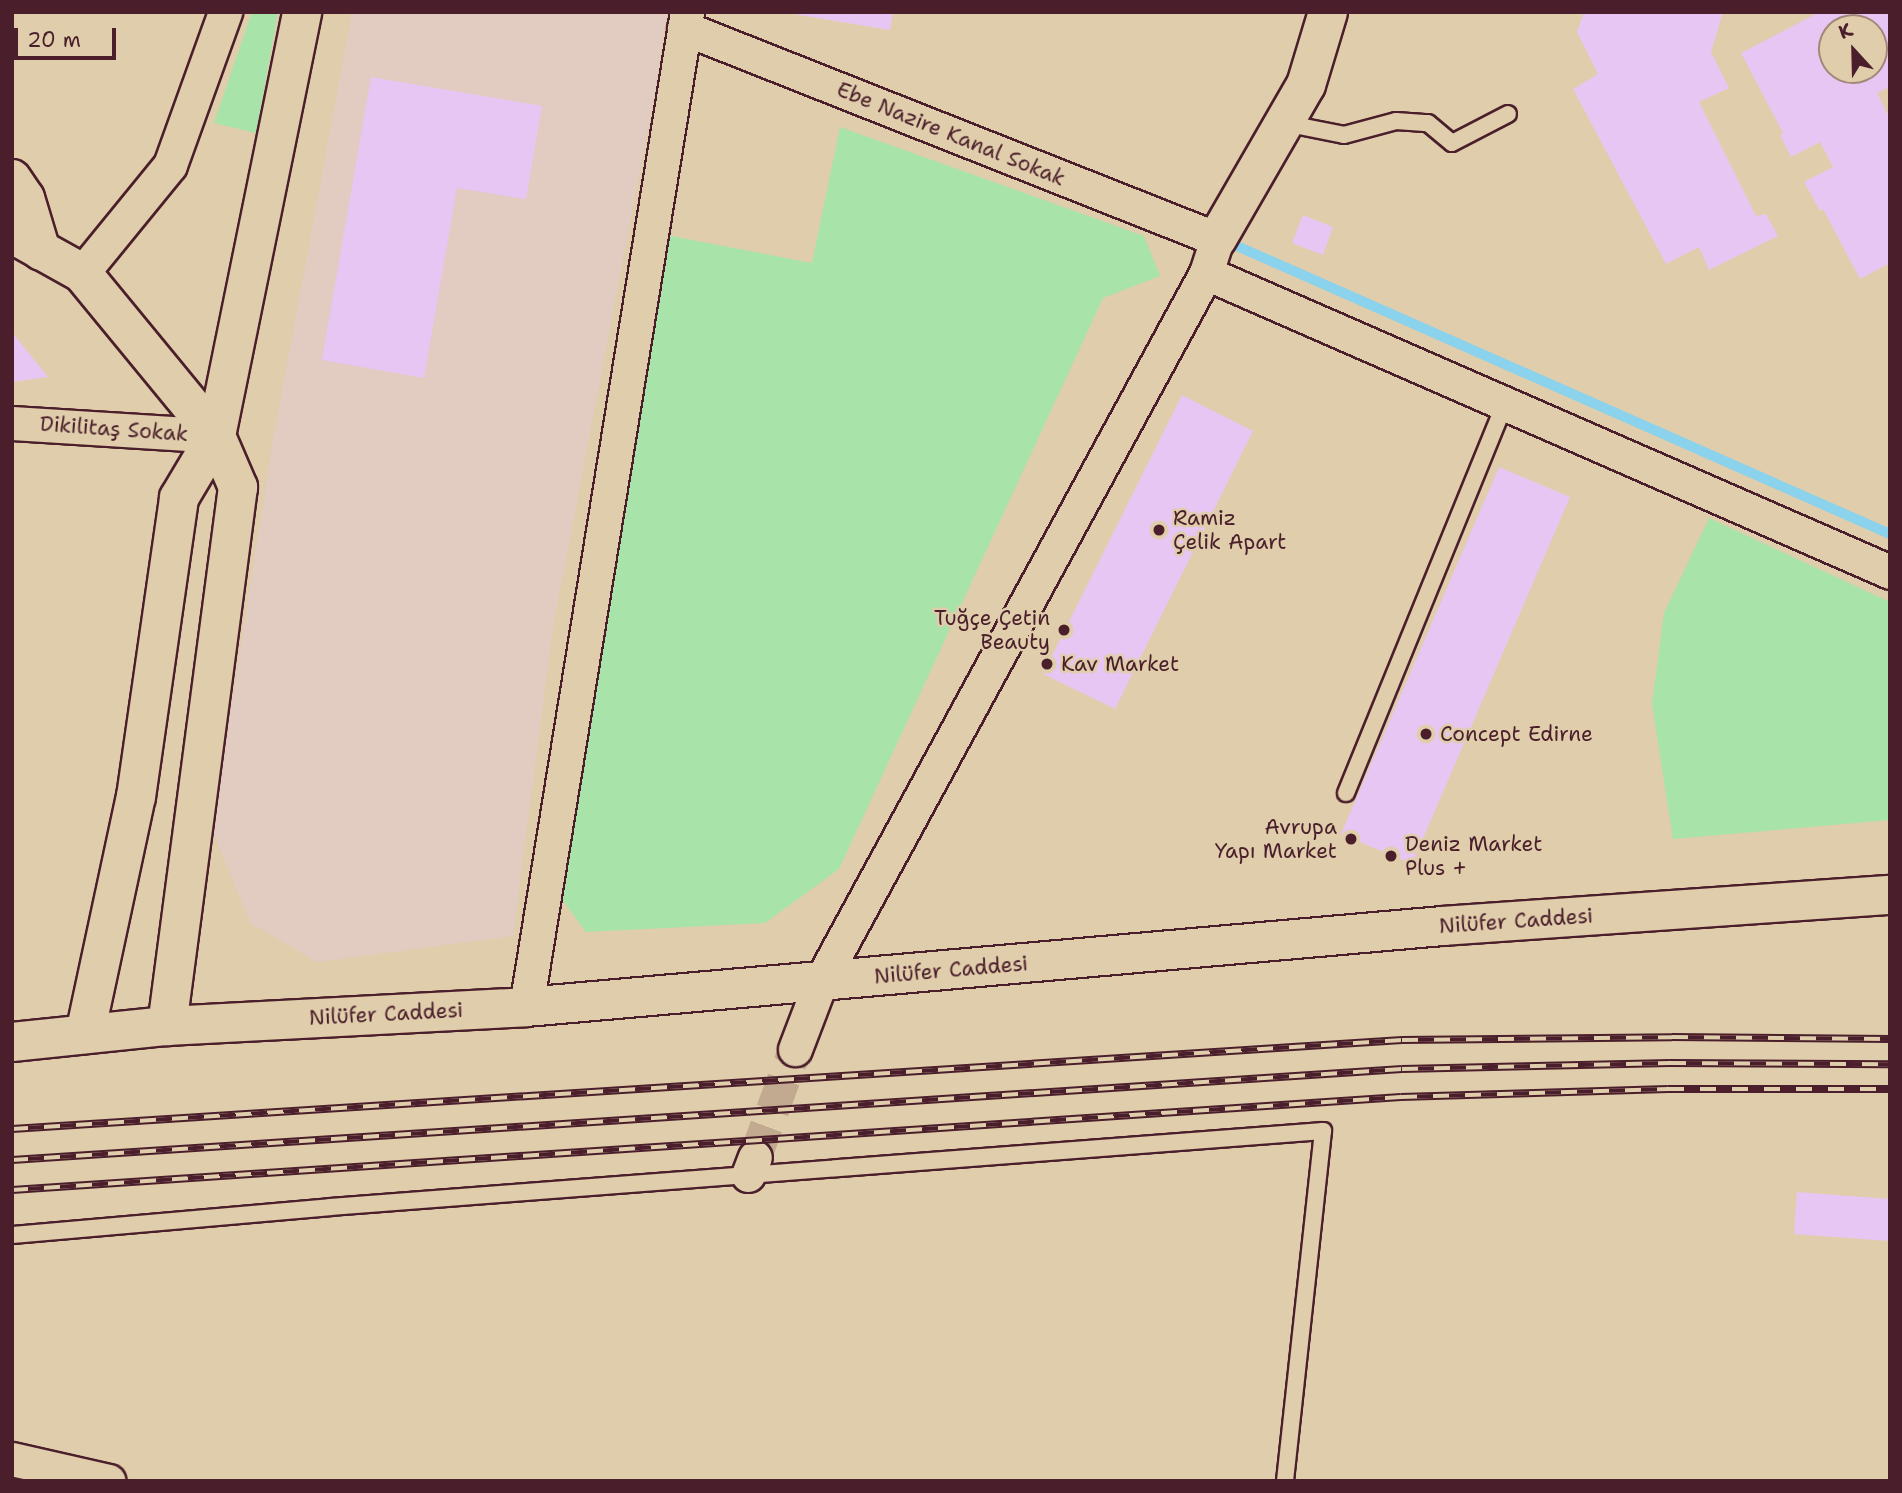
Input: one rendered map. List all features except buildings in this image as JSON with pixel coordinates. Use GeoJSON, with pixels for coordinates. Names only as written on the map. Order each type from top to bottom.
{"type":"FeatureCollection","features":[{"type":"Feature","properties":{"kind":"main road"},"geometry":{"type":"LineString","coordinates":[[85,1034],[136,797],[179,498],[216,436],[302,12]]}},
{"type":"Feature","properties":{"kind":"main road"},"geometry":{"type":"LineString","coordinates":[[1212,256],[1306,85],[1328,12]]}},
{"type":"Feature","properties":{"kind":"main road"},"geometry":{"type":"LineString","coordinates":[[12,179],[25,198],[22,244],[82,273],[216,436],[238,487],[167,1026]]}},
{"type":"Feature","properties":{"kind":"main road","name":"Nilüfer Caddesi"},"geometry":{"type":"LineString","coordinates":[[12,1042],[167,1026],[526,1007],[1443,926],[1890,895]]}},
{"type":"Feature","properties":{"kind":"street"},"geometry":{"type":"LineString","coordinates":[[82,273],[170,165],[225,12]]}},
{"type":"Feature","properties":{"kind":"street"},"geometry":{"type":"LineString","coordinates":[[526,1007],[686,20]]}},
{"type":"Feature","properties":{"kind":"street","name":"Ebe Nazire Kanal Sokak"},"geometry":{"type":"LineString","coordinates":[[686,20],[1212,256],[1505,404],[1890,572]]}},
{"type":"Feature","properties":{"kind":"street"},"geometry":{"type":"LineString","coordinates":[[795,1049],[821,981],[1212,256]]}},
{"type":"Feature","properties":{"kind":"street","name":"Dikilitaş Sokak"},"geometry":{"type":"LineString","coordinates":[[12,423],[216,436]]}},
{"type":"Feature","properties":{"kind":"street"},"geometry":{"type":"LineString","coordinates":[[12,1459],[108,1481]]}},
{"type":"Feature","properties":{"kind":"lane"},"geometry":{"type":"LineString","coordinates":[[1284,123],[1344,135],[1396,121],[1428,123],[1452,143],[1508,114]]}},
{"type":"Feature","properties":{"kind":"lane"},"geometry":{"type":"LineString","coordinates":[[1346,793],[1505,404]]}},
{"type":"Feature","properties":{"kind":"lane"},"geometry":{"type":"LineString","coordinates":[[12,1235],[751,1166],[1323,1131],[1285,1481]]}},
{"type":"Feature","properties":{"kind":"shaded area"},"geometry":{"type":"Polygon","coordinates":[[[352,12],[667,12],[656,86],[553,628],[513,936],[317,962],[250,923],[212,829],[273,440],[352,12]]]}},
{"type":"Feature","properties":{"kind":"green space"},"geometry":{"type":"Polygon","coordinates":[[[252,12],[278,12],[256,133],[214,123],[252,12]]]}},
{"type":"Feature","properties":{"kind":"green space"},"geometry":{"type":"Polygon","coordinates":[[[840,127],[1144,236],[1160,276],[1103,298],[839,869],[765,923],[586,932],[555,890],[666,235],[812,263],[840,127]]]}},
{"type":"Feature","properties":{"kind":"green space"},"geometry":{"type":"Polygon","coordinates":[[[1709,518],[1890,602],[1890,820],[1673,839],[1652,704],[1664,613],[1709,518]]]}},
{"type":"Feature","properties":{"kind":"waterway"},"geometry":{"type":"LineString","coordinates":[[1237,246],[1890,534]]}},
{"type":"Feature","properties":{"kind":"tunnel"},"geometry":{"type":"LineString","coordinates":[[755,1157],[795,1049]]}},
{"type":"Feature","properties":{"kind":"railway"},"geometry":{"type":"LineString","coordinates":[[12,1129],[1402,1040],[1672,1037],[1890,1039]]}},
{"type":"Feature","properties":{"kind":"railway"},"geometry":{"type":"LineString","coordinates":[[12,1160],[1402,1069],[1670,1063],[1890,1064]]}},
{"type":"Feature","properties":{"kind":"railway"},"geometry":{"type":"LineString","coordinates":[[12,1190],[1401,1097],[1668,1089],[1890,1089]]}},
{"type":"Feature","properties":{"kind":"place","name":"Ramiz Çelik Apart"},"geometry":{"type":"Point","coordinates":[1159,530]}},
{"type":"Feature","properties":{"kind":"place","name":"Tuğçe Çetin Beauty"},"geometry":{"type":"Point","coordinates":[1064,630]}},
{"type":"Feature","properties":{"kind":"place","name":"Kav Market"},"geometry":{"type":"Point","coordinates":[1047,664]}},
{"type":"Feature","properties":{"kind":"place","name":"Concept Edirne"},"geometry":{"type":"Point","coordinates":[1426,734]}},
{"type":"Feature","properties":{"kind":"place","name":"Avrupa Yapı Market"},"geometry":{"type":"Point","coordinates":[1351,839]}},
{"type":"Feature","properties":{"kind":"place","name":"Deniz Market Plus +"},"geometry":{"type":"Point","coordinates":[1391,856]}}]}
